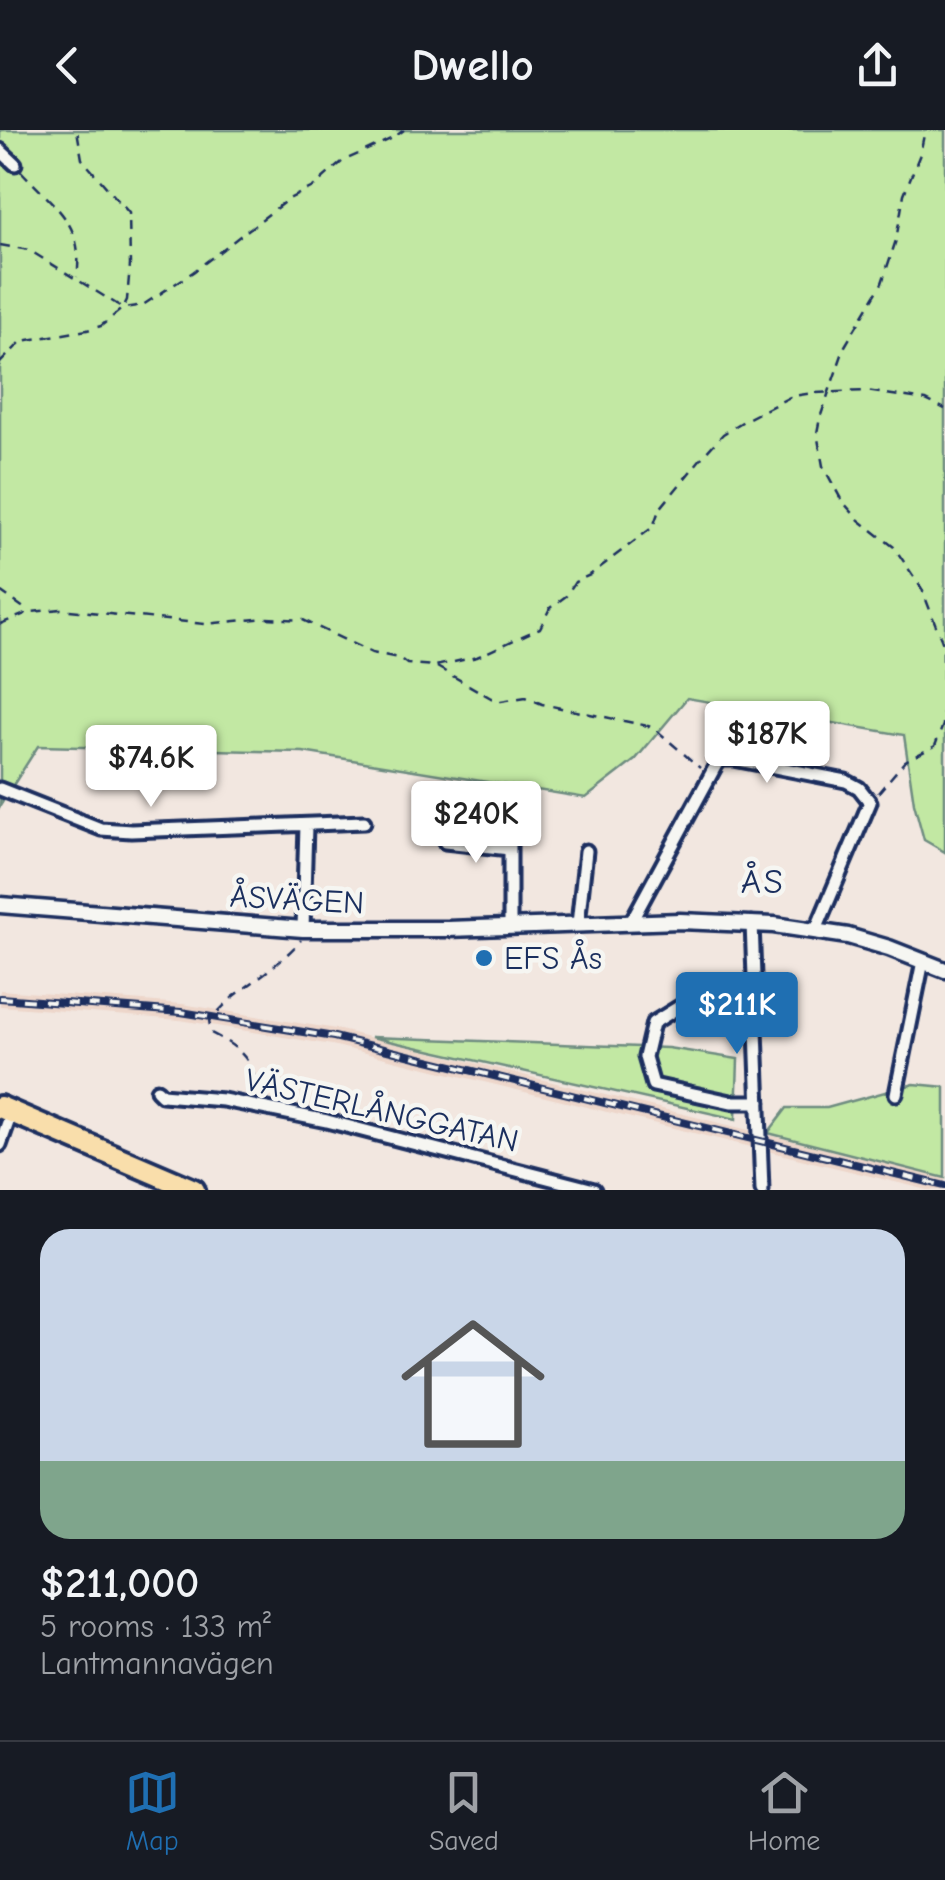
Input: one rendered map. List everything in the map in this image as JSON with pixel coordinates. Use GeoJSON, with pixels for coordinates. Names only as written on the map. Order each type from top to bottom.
{"type":"FeatureCollection","features":[{"type":"Feature","properties":{"kind":"highway"},"geometry":{"type":"LineString","coordinates":[[4,1116],[165,1190]]}},
{"type":"Feature","properties":{"kind":"highway"},"geometry":{"type":"LineString","coordinates":[[4,1116],[194,1190]]}},
{"type":"Feature","properties":{"kind":"street"},"geometry":{"type":"LineString","coordinates":[[0,150],[15,164]]}},
{"type":"Feature","properties":{"kind":"street"},"geometry":{"type":"LineString","coordinates":[[631,922],[721,760],[846,782],[858,788],[870,802],[816,930]]}},
{"type":"Feature","properties":{"kind":"street"},"geometry":{"type":"LineString","coordinates":[[0,789],[100,829],[364,822]]}},
{"type":"Feature","properties":{"kind":"street"},"geometry":{"type":"LineString","coordinates":[[303,929],[306,825]]}},
{"type":"Feature","properties":{"kind":"street"},"geometry":{"type":"LineString","coordinates":[[510,926],[510,833],[523,825]]}},
{"type":"Feature","properties":{"kind":"street"},"geometry":{"type":"LineString","coordinates":[[445,842],[510,848]]}},
{"type":"Feature","properties":{"kind":"street"},"geometry":{"type":"LineString","coordinates":[[578,924],[586,851]]}},
{"type":"Feature","properties":{"kind":"street","name":"ÅSVÄGEN"},"geometry":{"type":"LineString","coordinates":[[0,904],[303,929],[752,923],[816,930],[889,948],[945,970]]}},
{"type":"Feature","properties":{"kind":"street"},"geometry":{"type":"LineString","coordinates":[[752,923],[762,1190]]}},
{"type":"Feature","properties":{"kind":"street"},"geometry":{"type":"LineString","coordinates":[[896,1094],[923,961]]}},
{"type":"Feature","properties":{"kind":"street"},"geometry":{"type":"LineString","coordinates":[[755,999],[679,1008],[653,1023],[645,1058],[652,1085],[731,1102],[760,1102]]}},
{"type":"Feature","properties":{"kind":"street","name":"VÄSTERLÅNGGATAN"},"geometry":{"type":"LineString","coordinates":[[157,1090],[162,1096],[258,1106],[594,1190]]}},
{"type":"Feature","properties":{"kind":"street"},"geometry":{"type":"LineString","coordinates":[[0,1144],[4,1116]]}},
{"type":"Feature","properties":{"kind":"path"},"geometry":{"type":"LineString","coordinates":[[0,363],[22,341],[100,326],[127,300],[128,213],[82,159],[77,130]]}},
{"type":"Feature","properties":{"kind":"path"},"geometry":{"type":"LineString","coordinates":[[0,245],[30,250],[123,308],[144,305],[287,200],[314,187],[343,161],[404,130]]}},
{"type":"Feature","properties":{"kind":"path"},"geometry":{"type":"LineString","coordinates":[[870,802],[905,761],[935,746],[943,725],[942,644],[922,588],[894,546],[859,520],[842,501],[823,466],[818,433],[846,346],[882,283],[925,130]]}},
{"type":"Feature","properties":{"kind":"path"},"geometry":{"type":"LineString","coordinates":[[15,164],[67,218],[80,248],[77,278]]}},
{"type":"Feature","properties":{"kind":"path"},"geometry":{"type":"LineString","coordinates":[[0,624],[30,612],[61,609],[205,624],[264,618],[303,620],[372,653],[399,658],[407,664],[435,666],[477,658],[540,628],[550,608],[566,596],[574,582],[590,575],[653,527],[659,510],[723,434],[745,420],[792,396],[868,390],[926,400],[945,409]]}},
{"type":"Feature","properties":{"kind":"path"},"geometry":{"type":"LineString","coordinates":[[0,590],[30,612]]}},
{"type":"Feature","properties":{"kind":"path"},"geometry":{"type":"LineString","coordinates":[[435,666],[501,701],[526,698],[653,727],[710,774]]}},
{"type":"Feature","properties":{"kind":"path"},"geometry":{"type":"LineString","coordinates":[[258,1106],[256,1076],[239,1047],[211,1033],[209,1020],[220,1014],[228,1000],[280,963],[302,940],[303,929]]}},
{"type":"Feature","properties":{"kind":"shaded area"},"geometry":{"type":"Polygon","coordinates":[[[0,990],[182,1004],[336,1029],[945,1178],[945,1190],[928,1190],[332,1045],[180,1020],[0,1006],[0,990]]]}},
{"type":"Feature","properties":{"kind":"green space"},"geometry":{"type":"Polygon","coordinates":[[[0,130],[945,130],[945,852],[924,840],[904,735],[687,698],[635,760],[586,798],[303,752],[38,746],[0,806],[0,130]]]}},
{"type":"Feature","properties":{"kind":"green space"},"geometry":{"type":"Polygon","coordinates":[[[371,1037],[668,1048],[738,1059],[736,1119],[371,1037]]]}},
{"type":"Feature","properties":{"kind":"green space"},"geometry":{"type":"Polygon","coordinates":[[[914,1084],[945,1087],[945,1178],[768,1133],[787,1108],[827,1108],[914,1084]]]}},
{"type":"Feature","properties":{"kind":"railway"},"geometry":{"type":"LineString","coordinates":[[0,998],[181,1012],[334,1037],[945,1186]]}},
{"type":"Feature","properties":{"kind":"place","name":"EFS Ås"},"geometry":{"type":"Point","coordinates":[484,958]}},
{"type":"Feature","properties":{"kind":"district","name":"ÅS"},"geometry":{"type":"Point","coordinates":[763,881]}}]}
